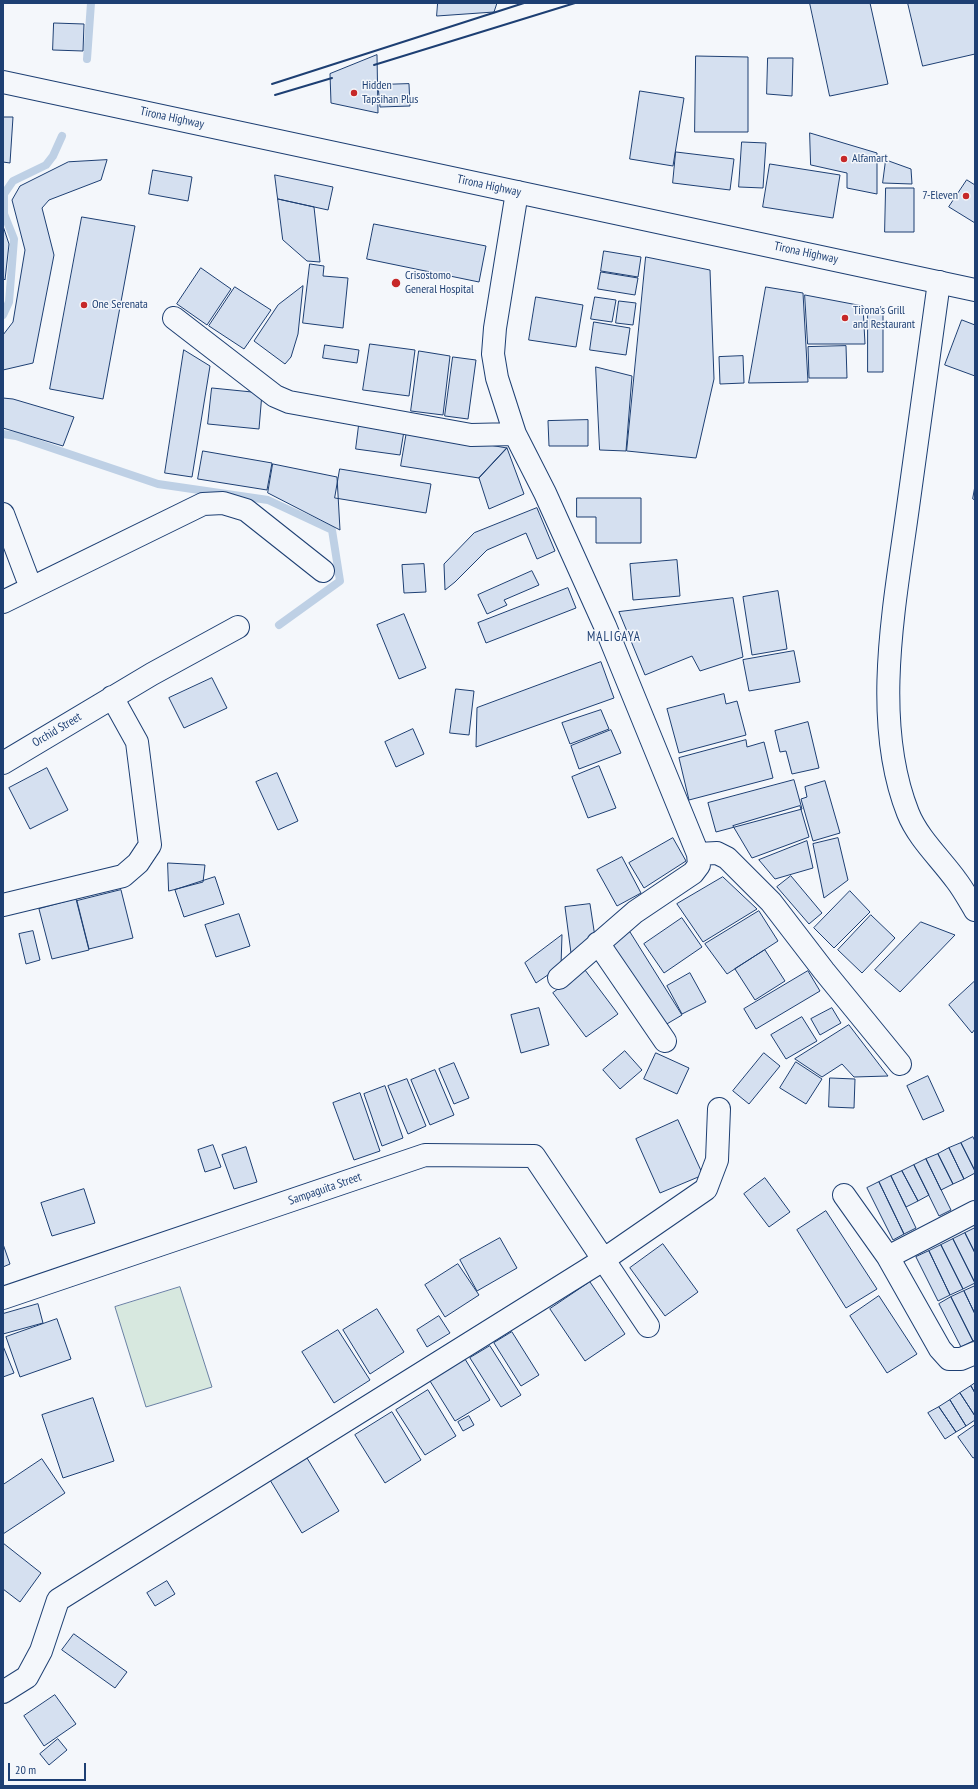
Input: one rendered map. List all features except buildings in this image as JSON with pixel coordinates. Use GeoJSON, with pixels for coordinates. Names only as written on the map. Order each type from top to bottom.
{"type":"FeatureCollection","features":[{"type":"Feature","properties":{"kind":"street","name":"Tirona Highway"},"geometry":{"type":"LineString","coordinates":[[3,82],[975,290]]}},
{"type":"Feature","properties":{"kind":"street"},"geometry":{"type":"LineString","coordinates":[[517,192],[495,328],[493,354],[497,378],[514,434],[545,493],[605,626],[698,854],[699,865],[693,873],[635,912],[559,978]]}},
{"type":"Feature","properties":{"kind":"street"},"geometry":{"type":"LineString","coordinates":[[939,282],[895,600],[888,669],[891,731],[896,777],[908,815],[927,845],[956,880],[975,910]]}},
{"type":"Feature","properties":{"kind":"street"},"geometry":{"type":"LineString","coordinates":[[174,318],[275,396],[289,402],[471,435],[514,434]]}},
{"type":"Feature","properties":{"kind":"street"},"geometry":{"type":"LineString","coordinates":[[3,602],[203,504],[223,503],[234,505],[246,510],[323,571]]}},
{"type":"Feature","properties":{"kind":"street"},"geometry":{"type":"LineString","coordinates":[[3,514],[30,588]]}},
{"type":"Feature","properties":{"kind":"street","name":"Orchid Street"},"geometry":{"type":"LineString","coordinates":[[3,763],[112,697],[238,627]]}},
{"type":"Feature","properties":{"kind":"street"},"geometry":{"type":"LineString","coordinates":[[3,905],[123,876],[138,863],[150,845],[137,742],[112,697]]}},
{"type":"Feature","properties":{"kind":"street"},"geometry":{"type":"LineString","coordinates":[[698,854],[717,853],[727,858],[771,902],[824,971],[900,1064]]}},
{"type":"Feature","properties":{"kind":"street"},"geometry":{"type":"LineString","coordinates":[[598,943],[665,1041]]}},
{"type":"Feature","properties":{"kind":"street"},"geometry":{"type":"LineString","coordinates":[[3,1692],[27,1677],[41,1651],[58,1600],[603,1260],[706,1189],[717,1160],[719,1109]]}},
{"type":"Feature","properties":{"kind":"street","name":"Sampaguita Street"},"geometry":{"type":"LineString","coordinates":[[3,1298],[425,1155],[534,1156],[603,1260]]}},
{"type":"Feature","properties":{"kind":"street"},"geometry":{"type":"LineString","coordinates":[[844,1195],[888,1257],[940,1349],[949,1359],[961,1359],[975,1353]]}},
{"type":"Feature","properties":{"kind":"street"},"geometry":{"type":"LineString","coordinates":[[888,1257],[975,1212]]}},
{"type":"Feature","properties":{"kind":"street"},"geometry":{"type":"LineString","coordinates":[[603,1260],[648,1326]]}},
{"type":"Feature","properties":{"kind":"shaded area"},"geometry":{"type":"Polygon","coordinates":[[[180,1287],[212,1387],[146,1407],[115,1307],[180,1287]]]}},
{"type":"Feature","properties":{"kind":"waterway"},"geometry":{"type":"LineString","coordinates":[[87,59],[91,3]]}},
{"type":"Feature","properties":{"kind":"waterway"},"geometry":{"type":"LineString","coordinates":[[3,315],[9,302],[14,239],[4,214],[4,194],[13,181],[46,165],[53,156],[62,136]]}},
{"type":"Feature","properties":{"kind":"waterway"},"geometry":{"type":"LineString","coordinates":[[3,434],[16,436],[158,484],[268,500],[332,530],[340,581],[279,625]]}},
{"type":"Feature","properties":{"kind":"wall"},"geometry":{"type":"LineString","coordinates":[[272,84],[524,3]]}},
{"type":"Feature","properties":{"kind":"wall"},"geometry":{"type":"LineString","coordinates":[[374,65],[575,3]]}},
{"type":"Feature","properties":{"kind":"wall"},"geometry":{"type":"LineString","coordinates":[[275,95],[332,78]]}},
{"type":"Feature","properties":{"kind":"place","name":"Hidden Tapsihan Plus"},"geometry":{"type":"Point","coordinates":[354,93]}},
{"type":"Feature","properties":{"kind":"place","name":"Alfamart"},"geometry":{"type":"Point","coordinates":[844,159]}},
{"type":"Feature","properties":{"kind":"place","name":"7-Eleven"},"geometry":{"type":"Point","coordinates":[966,196]}},
{"type":"Feature","properties":{"kind":"place","name":"Crisostomo General Hospital"},"geometry":{"type":"Point","coordinates":[396,283]}},
{"type":"Feature","properties":{"kind":"place","name":"One Serenata"},"geometry":{"type":"Point","coordinates":[84,305]}},
{"type":"Feature","properties":{"kind":"place","name":"Tirona's Grill and Restaurant"},"geometry":{"type":"Point","coordinates":[845,318]}},
{"type":"Feature","properties":{"kind":"district","name":"MALIGAYA"},"geometry":{"type":"Point","coordinates":[614,637]}}]}
